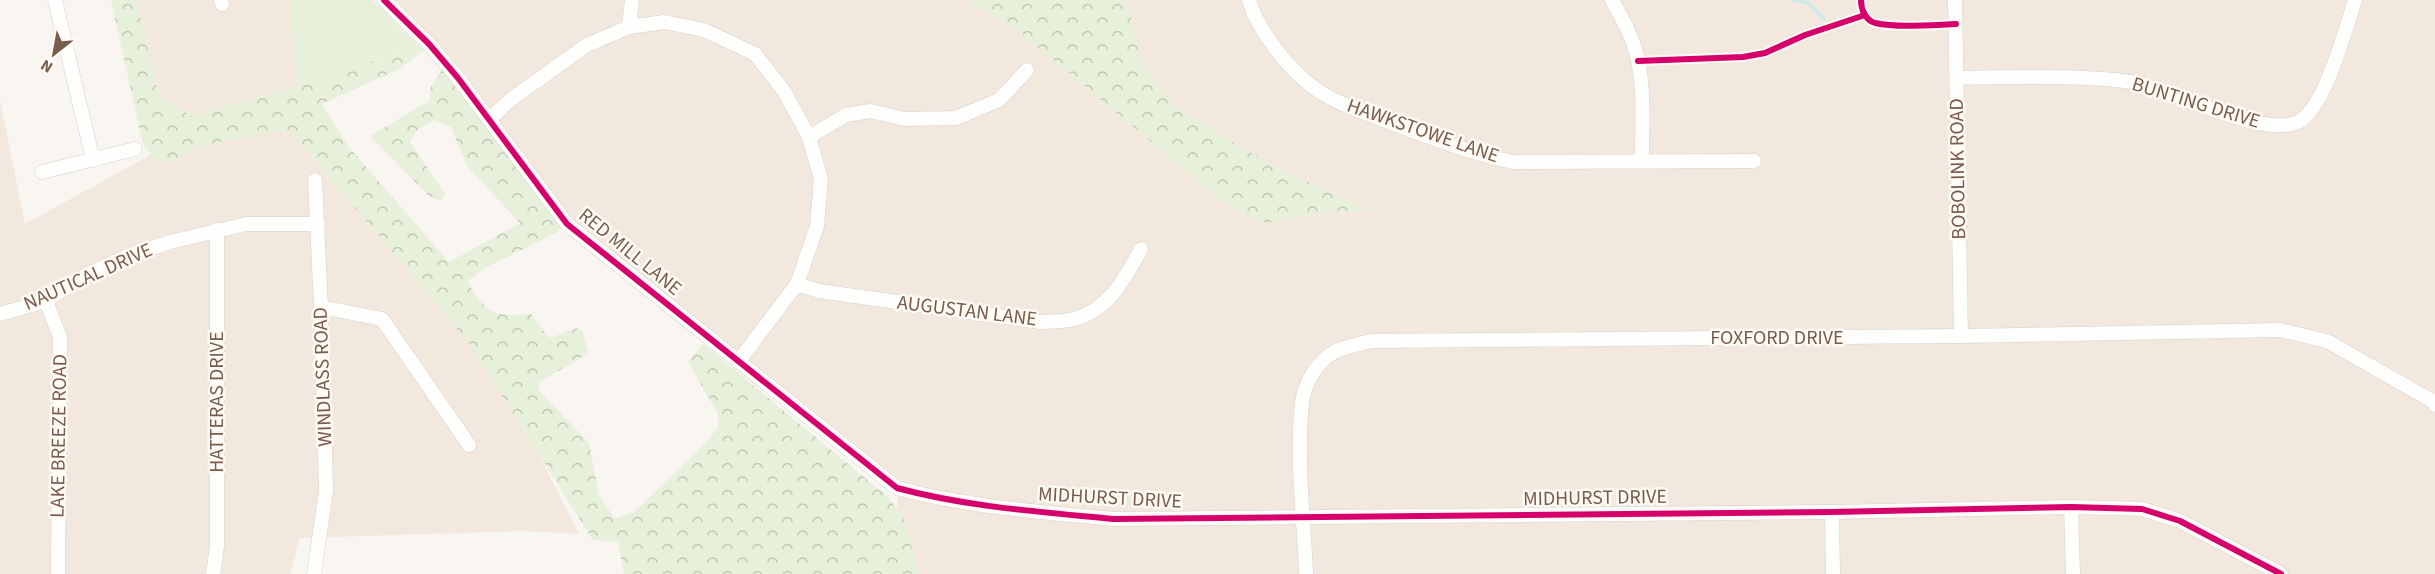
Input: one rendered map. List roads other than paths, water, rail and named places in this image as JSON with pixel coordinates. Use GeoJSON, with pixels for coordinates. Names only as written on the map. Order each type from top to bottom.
{"type":"FeatureCollection","features":[{"type":"Feature","properties":{"kind":"street"},"geometry":{"type":"LineString","coordinates":[[55,0],[93,160]]}},
{"type":"Feature","properties":{"kind":"street","name":"RED MILL LANE"},"geometry":{"type":"LineString","coordinates":[[384,0],[429,44],[490,119],[567,224],[897,489]]}},
{"type":"Feature","properties":{"kind":"street"},"geometry":{"type":"LineString","coordinates":[[629,27],[632,0]]}},
{"type":"Feature","properties":{"kind":"street","name":"HAWKSTOWE LANE"},"geometry":{"type":"LineString","coordinates":[[1249,0],[1268,37],[1289,65],[1314,88],[1344,105],[1485,156],[1513,162],[1754,161]]}},
{"type":"Feature","properties":{"kind":"street"},"geometry":{"type":"LineString","coordinates":[[1612,0],[1627,27],[1637,57],[1641,89],[1642,160]]}},
{"type":"Feature","properties":{"kind":"street","name":"BUNTING DRIVE"},"geometry":{"type":"LineString","coordinates":[[1957,78],[2058,76],[2120,80],[2160,90],[2254,123],[2273,126],[2287,125],[2298,122],[2316,104],[2324,89],[2355,0]]}},
{"type":"Feature","properties":{"kind":"street","name":"BOBOLINK ROAD"},"geometry":{"type":"LineString","coordinates":[[1955,2],[1961,336]]}},
{"type":"Feature","properties":{"kind":"street"},"geometry":{"type":"LineString","coordinates":[[490,119],[510,100],[587,45],[629,27],[664,22],[704,30],[755,54],[784,91],[809,137],[821,179],[817,226],[797,284],[738,362]]}},
{"type":"Feature","properties":{"kind":"street"},"geometry":{"type":"LineString","coordinates":[[809,137],[846,115],[870,111],[905,119],[956,118],[999,100],[1027,70]]}},
{"type":"Feature","properties":{"kind":"street"},"geometry":{"type":"LineString","coordinates":[[42,172],[135,150]]}},
{"type":"Feature","properties":{"kind":"street","name":"WINDLASS ROAD"},"geometry":{"type":"LineString","coordinates":[[314,574],[326,491],[315,180]]}},
{"type":"Feature","properties":{"kind":"street","name":"NAUTICAL DRIVE"},"geometry":{"type":"LineString","coordinates":[[0,314],[46,301],[84,276],[125,257],[217,230],[246,224],[318,224]]}},
{"type":"Feature","properties":{"kind":"street","name":"HATTERAS DRIVE"},"geometry":{"type":"LineString","coordinates":[[213,574],[217,546],[217,230]]}},
{"type":"Feature","properties":{"kind":"street","name":"AUGUSTAN LANE"},"geometry":{"type":"LineString","coordinates":[[797,284],[819,291],[1040,322],[1074,319],[1100,308],[1122,283],[1141,249]]}},
{"type":"Feature","properties":{"kind":"street","name":"LAKE BREEZE ROAD"},"geometry":{"type":"LineString","coordinates":[[46,301],[60,337],[58,574]]}},
{"type":"Feature","properties":{"kind":"street"},"geometry":{"type":"LineString","coordinates":[[321,307],[382,319],[469,446]]}},
{"type":"Feature","properties":{"kind":"street","name":"FOXFORD DRIVE"},"geometry":{"type":"LineString","coordinates":[[1306,574],[1301,456],[1302,402],[1308,381],[1328,356],[1346,347],[1371,341],[1961,336],[2280,330],[2328,341],[2434,402],[2435,405]]}},
{"type":"Feature","properties":{"kind":"street","name":"MIDHURST DRIVE"},"geometry":{"type":"LineString","coordinates":[[897,489],[924,496],[1030,511],[1113,519],[1832,512],[2071,507],[2142,509],[2180,521],[2281,574]]}},
{"type":"Feature","properties":{"kind":"street"},"geometry":{"type":"LineString","coordinates":[[2071,507],[2073,574]]}},
{"type":"Feature","properties":{"kind":"street"},"geometry":{"type":"LineString","coordinates":[[1832,512],[1833,574]]}},
{"type":"Feature","properties":{"kind":"waterway"},"geometry":{"type":"LineString","coordinates":[[1794,0],[1808,3],[1824,19]]}}]}
